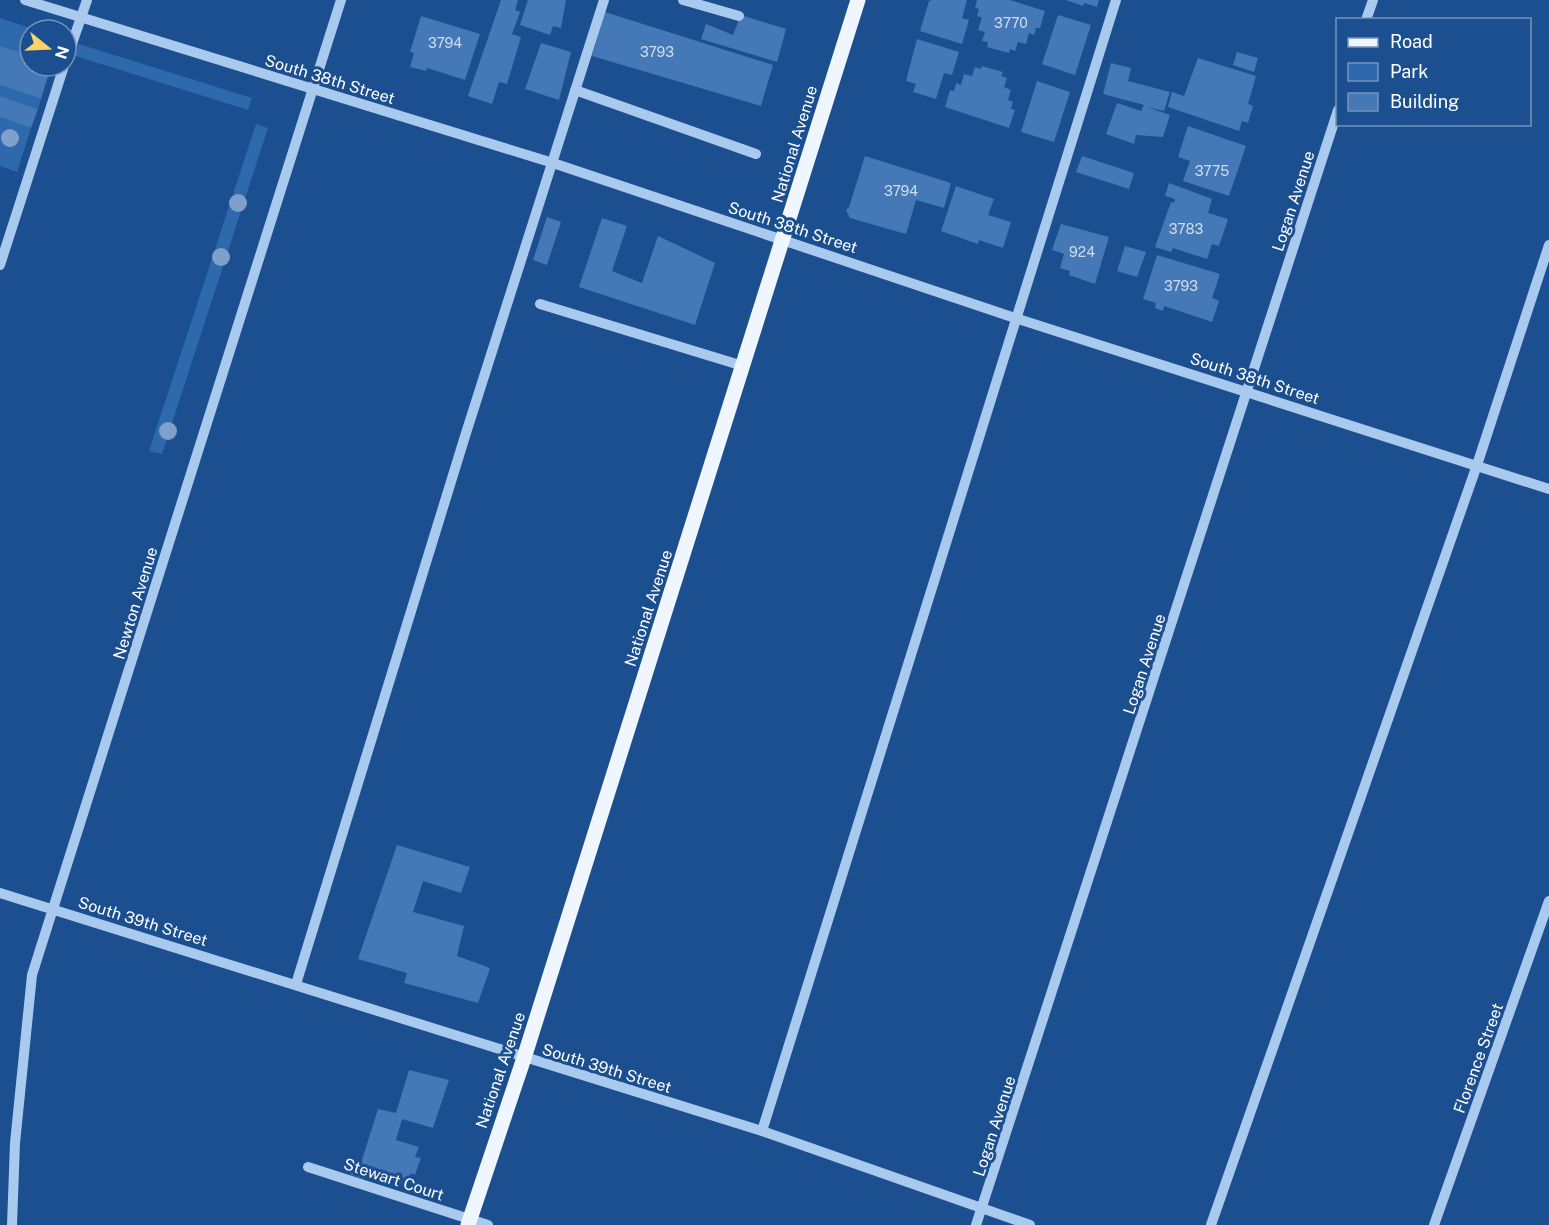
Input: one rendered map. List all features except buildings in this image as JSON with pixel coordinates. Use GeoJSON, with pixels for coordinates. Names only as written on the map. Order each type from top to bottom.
{"type":"FeatureCollection","features":[{"type":"Feature","properties":{"kind":"main road","name":"National Avenue"},"geometry":{"type":"LineString","coordinates":[[469,1222],[524,1058],[858,0]]}},
{"type":"Feature","properties":{"kind":"street","name":"South 38th Street"},"geometry":{"type":"LineString","coordinates":[[25,0],[553,163],[1016,318],[1549,489]]}},
{"type":"Feature","properties":{"kind":"street"},"geometry":{"type":"LineString","coordinates":[[78,27],[87,0]]}},
{"type":"Feature","properties":{"kind":"street","name":"Newton Avenue"},"geometry":{"type":"LineString","coordinates":[[12,1225],[17,1122],[32,975],[55,909],[341,0]]}},
{"type":"Feature","properties":{"kind":"street"},"geometry":{"type":"LineString","coordinates":[[296,984],[466,433],[604,0]]}},
{"type":"Feature","properties":{"kind":"street"},"geometry":{"type":"LineString","coordinates":[[683,0],[739,16]]}},
{"type":"Feature","properties":{"kind":"street"},"geometry":{"type":"LineString","coordinates":[[762,1131],[1116,0]]}},
{"type":"Feature","properties":{"kind":"street"},"geometry":{"type":"LineString","coordinates":[[1367,18],[1372,0]]}},
{"type":"Feature","properties":{"kind":"street"},"geometry":{"type":"LineString","coordinates":[[0,265],[60,78]]}},
{"type":"Feature","properties":{"kind":"street"},"geometry":{"type":"LineString","coordinates":[[575,90],[756,154]]}},
{"type":"Feature","properties":{"kind":"street","name":"Logan Avenue"},"geometry":{"type":"LineString","coordinates":[[976,1225],[1336,116]]}},
{"type":"Feature","properties":{"kind":"street"},"geometry":{"type":"LineString","coordinates":[[1211,1225],[1477,465],[1549,245]]}},
{"type":"Feature","properties":{"kind":"street"},"geometry":{"type":"LineString","coordinates":[[540,304],[743,366]]}},
{"type":"Feature","properties":{"kind":"street","name":"South 39th Street"},"geometry":{"type":"LineString","coordinates":[[0,893],[762,1131],[1030,1225]]}},
{"type":"Feature","properties":{"kind":"street","name":"Florence Street"},"geometry":{"type":"LineString","coordinates":[[1434,1225],[1549,901]]}},
{"type":"Feature","properties":{"kind":"street","name":"Stewart Court"},"geometry":{"type":"LineString","coordinates":[[308,1167],[469,1222],[488,1225]]}},
{"type":"Feature","properties":{"kind":"green space"},"geometry":{"type":"Polygon","coordinates":[[[0,18],[18,24],[18,51],[0,46],[0,18]]]}},
{"type":"Feature","properties":{"kind":"green space"},"geometry":{"type":"Polygon","coordinates":[[[78,44],[252,98],[248,110],[78,57],[78,44]]]}},
{"type":"Feature","properties":{"kind":"green space"},"geometry":{"type":"Polygon","coordinates":[[[0,85],[41,99],[38,109],[0,96],[0,85]]]}},
{"type":"Feature","properties":{"kind":"green space"},"geometry":{"type":"Polygon","coordinates":[[[0,117],[31,128],[17,172],[0,166],[0,117]]]}},
{"type":"Feature","properties":{"kind":"green space"},"geometry":{"type":"Polygon","coordinates":[[[256,124],[268,128],[162,454],[149,451],[256,124]]]}}]}
